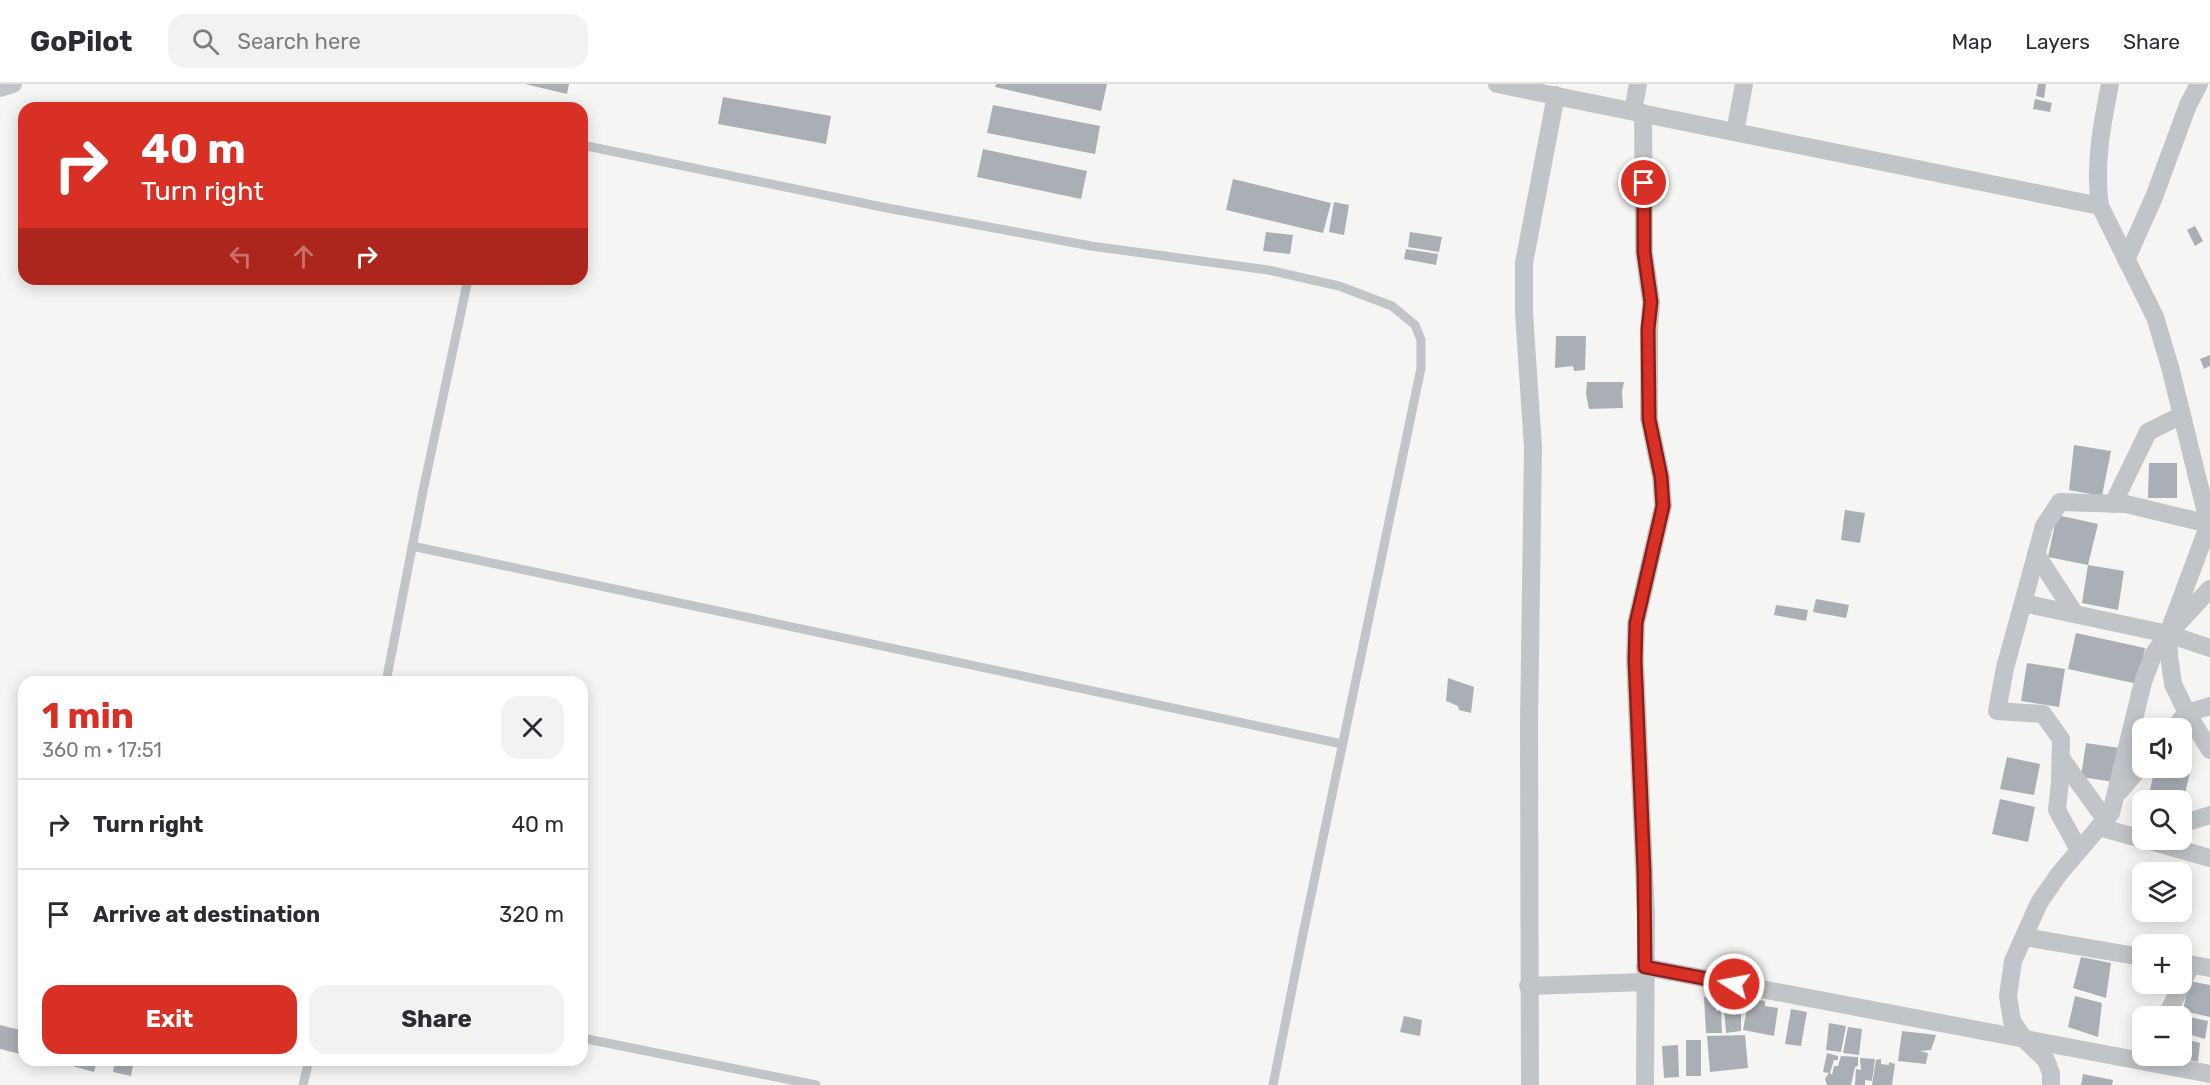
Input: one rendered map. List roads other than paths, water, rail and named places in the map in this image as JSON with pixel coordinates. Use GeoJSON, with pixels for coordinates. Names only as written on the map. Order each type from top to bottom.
{"type":"FeatureCollection","features":[{"type":"Feature","properties":{"kind":"street"},"geometry":{"type":"LineString","coordinates":[[0,88],[13,84]]}},
{"type":"Feature","properties":{"kind":"street"},"geometry":{"type":"LineString","coordinates":[[1497,84],[2100,206]]}},
{"type":"Feature","properties":{"kind":"street"},"geometry":{"type":"LineString","coordinates":[[1638,84],[1644,252],[1651,302],[1648,329],[1649,419],[1661,477],[1663,506],[1636,623],[1635,660],[1644,872],[1645,1085]]}},
{"type":"Feature","properties":{"kind":"street"},"geometry":{"type":"LineString","coordinates":[[1735,132],[1744,84]]}},
{"type":"Feature","properties":{"kind":"street"},"geometry":{"type":"LineString","coordinates":[[2110,84],[2099,148],[2097,187],[2100,206],[2155,317],[2210,525],[2168,634],[2173,684],[2187,713],[2210,750]]}},
{"type":"Feature","properties":{"kind":"street"},"geometry":{"type":"LineString","coordinates":[[2126,260],[2154,197],[2188,105],[2199,84]]}},
{"type":"Feature","properties":{"kind":"street"},"geometry":{"type":"LineString","coordinates":[[1530,1085],[1528,725],[1533,448],[1524,313],[1524,263],[1556,95]]}},
{"type":"Feature","properties":{"kind":"street"},"geometry":{"type":"LineString","coordinates":[[2113,504],[2148,432],[2182,415]]}},
{"type":"Feature","properties":{"kind":"street"},"geometry":{"type":"LineString","coordinates":[[2079,850],[2056,810],[2061,739],[2043,714],[1996,711],[2044,526],[2060,502],[2126,504],[2210,525]]}},
{"type":"Feature","properties":{"kind":"street"},"geometry":{"type":"LineString","coordinates":[[2036,554],[2075,614]]}},
{"type":"Feature","properties":{"kind":"street"},"geometry":{"type":"LineString","coordinates":[[2051,1085],[2051,1073],[2046,1060],[2024,1039],[2012,1021],[2008,996],[2013,961],[2039,903],[2059,874],[2111,813],[2143,682],[2153,656],[2168,634],[2210,589]]}},
{"type":"Feature","properties":{"kind":"street"},"geometry":{"type":"LineString","coordinates":[[2023,603],[2168,634],[2210,648]]}},
{"type":"Feature","properties":{"kind":"street"},"geometry":{"type":"LineString","coordinates":[[2183,718],[2187,713],[2210,706]]}},
{"type":"Feature","properties":{"kind":"street"},"geometry":{"type":"LineString","coordinates":[[2061,758],[2102,823],[2132,834]]}},
{"type":"Feature","properties":{"kind":"street"},"geometry":{"type":"LineString","coordinates":[[2117,795],[2132,777]]}},
{"type":"Feature","properties":{"kind":"street"},"geometry":{"type":"LineString","coordinates":[[2192,821],[2210,815]]}},
{"type":"Feature","properties":{"kind":"street"},"geometry":{"type":"LineString","coordinates":[[2177,850],[2206,860]]}},
{"type":"Feature","properties":{"kind":"street"},"geometry":{"type":"LineString","coordinates":[[2024,937],[2132,955]]}},
{"type":"Feature","properties":{"kind":"street"},"geometry":{"type":"LineString","coordinates":[[2192,965],[2210,968]]}},
{"type":"Feature","properties":{"kind":"street"},"geometry":{"type":"LineString","coordinates":[[1528,986],[1645,975],[2132,1057]]}},
{"type":"Feature","properties":{"kind":"street"},"geometry":{"type":"LineString","coordinates":[[2158,1066],[2178,1077],[2210,1074]]}},
{"type":"Feature","properties":{"kind":"lane"},"geometry":{"type":"LineString","coordinates":[[588,146],[876,206],[1091,246],[1268,270],[1339,286],[1392,306],[1415,325],[1421,340],[1421,368],[1273,1085]]}},
{"type":"Feature","properties":{"kind":"lane"},"geometry":{"type":"LineString","coordinates":[[387,676],[467,285]]}},
{"type":"Feature","properties":{"kind":"lane"},"geometry":{"type":"LineString","coordinates":[[412,546],[1342,744]]}},
{"type":"Feature","properties":{"kind":"lane"},"geometry":{"type":"LineString","coordinates":[[588,1039],[816,1085]]}},
{"type":"Feature","properties":{"kind":"lane"},"geometry":{"type":"LineString","coordinates":[[303,1085],[308,1066]]}}]}
